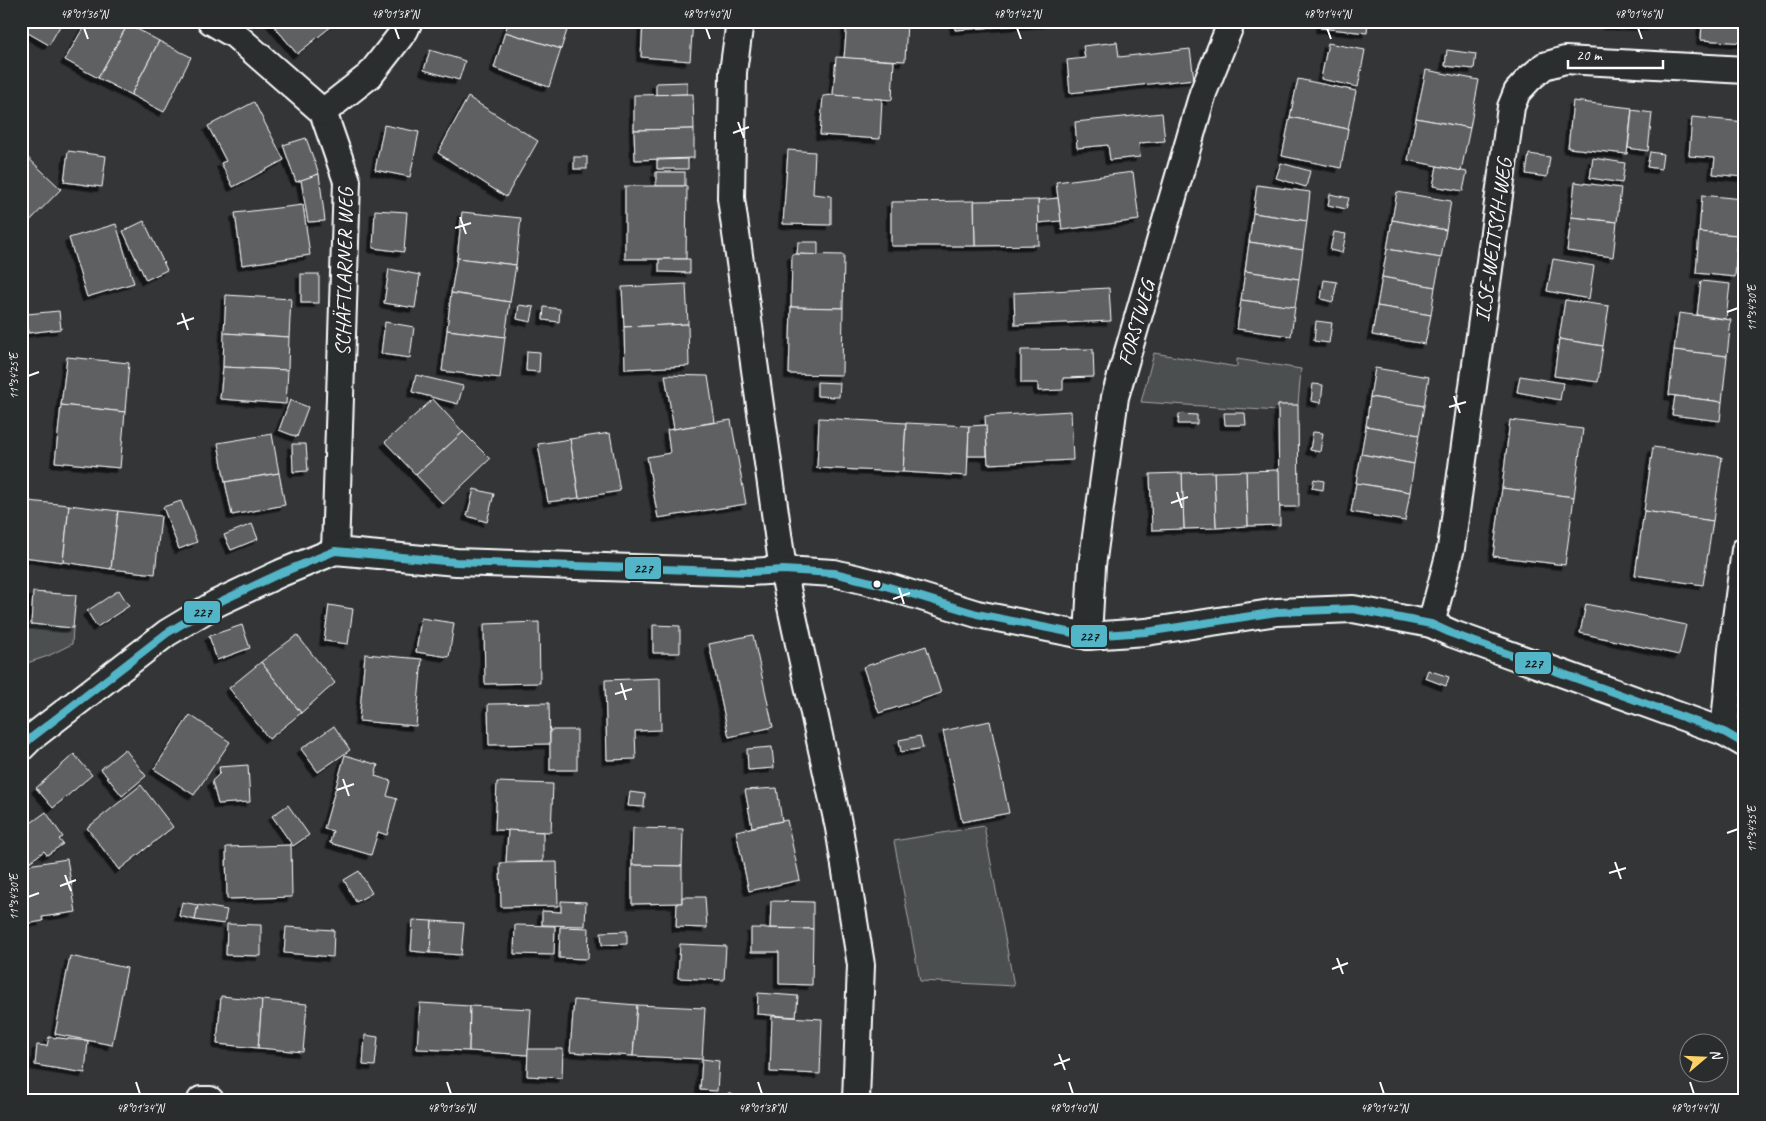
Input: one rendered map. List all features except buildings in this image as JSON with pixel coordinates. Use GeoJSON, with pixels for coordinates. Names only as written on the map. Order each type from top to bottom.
{"type":"FeatureCollection","features":[{"type":"Feature","properties":{"kind":"street","name":"SCHÄFTLARNER WEG"},"geometry":{"type":"LineString","coordinates":[[211,21],[235,35],[323,112],[347,181],[336,551]]}},
{"type":"Feature","properties":{"kind":"street"},"geometry":{"type":"LineString","coordinates":[[323,112],[370,75],[405,30],[409,21]]}},
{"type":"Feature","properties":{"kind":"street"},"geometry":{"type":"LineString","coordinates":[[740,21],[733,72],[732,198],[783,570],[839,828],[861,965],[856,1100]]}},
{"type":"Feature","properties":{"kind":"street","name":"FORSTWEG"},"geometry":{"type":"LineString","coordinates":[[1088,636],[1092,566],[1115,397],[1203,93],[1232,21]]}},
{"type":"Feature","properties":{"kind":"street","name":"ILSE-WEITSCH-WEG"},"geometry":{"type":"LineString","coordinates":[[1431,624],[1451,548],[1511,106],[1517,92],[1544,66],[1565,60],[1745,70]]}},
{"type":"Feature","properties":{"kind":"street"},"geometry":{"type":"LineString","coordinates":[[25,738],[168,633],[217,603],[280,573],[336,551],[456,562],[750,572],[783,570],[834,573],[879,584],[977,614],[1088,636],[1146,632],[1276,612],[1353,609],[1431,624],[1453,634],[1734,738],[1732,649],[1745,550]]}},
{"type":"Feature","properties":{"kind":"street"},"geometry":{"type":"LineString","coordinates":[[201,1100],[210,1100]]}},
{"type":"Feature","properties":{"kind":"shaded area"},"geometry":{"type":"Polygon","coordinates":[[[1154,353],[1237,367],[1237,359],[1301,369],[1298,405],[1278,405],[1278,411],[1141,402],[1154,353]]]}},
{"type":"Feature","properties":{"kind":"shaded area"},"geometry":{"type":"Polygon","coordinates":[[[31,624],[73,628],[72,644],[48,656],[21,665],[21,627],[31,624]]]}},
{"type":"Feature","properties":{"kind":"shaded area"},"geometry":{"type":"Polygon","coordinates":[[[984,826],[1014,986],[920,981],[894,841],[984,826]]]}},
{"type":"Feature","properties":{"kind":"transit line","name":"227"},"geometry":{"type":"LineString","coordinates":[[21,748],[31,738],[167,633],[217,603],[281,573],[335,551],[456,562],[750,572],[783,570],[834,573],[879,584],[977,614],[1088,636],[1146,632],[1277,612],[1353,609],[1431,624],[1453,634],[1724,732],[1745,744]]}}]}
